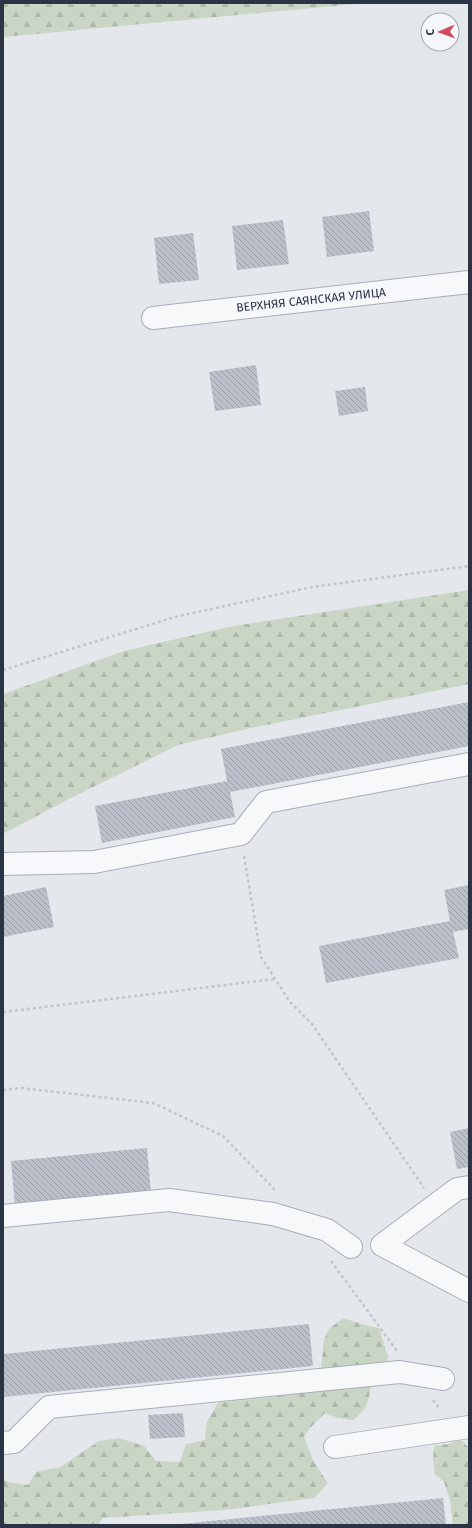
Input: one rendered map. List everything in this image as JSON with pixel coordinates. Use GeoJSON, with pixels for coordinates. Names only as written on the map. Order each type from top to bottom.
{"type":"FeatureCollection","features":[{"type":"Feature","properties":{"kind":"street","name":"ВЕРХНЯЯ САЯНСКАЯ УЛИЦА"},"geometry":{"type":"LineString","coordinates":[[153,318],[469,282]]}},
{"type":"Feature","properties":{"kind":"street"},"geometry":{"type":"LineString","coordinates":[[3,864],[94,862],[241,834],[266,802],[469,764]]}},
{"type":"Feature","properties":{"kind":"street"},"geometry":{"type":"LineString","coordinates":[[469,1187],[457,1189],[382,1245],[469,1290]]}},
{"type":"Feature","properties":{"kind":"street"},"geometry":{"type":"LineString","coordinates":[[3,1216],[169,1200],[273,1214],[327,1230],[351,1247]]}},
{"type":"Feature","properties":{"kind":"street"},"geometry":{"type":"LineString","coordinates":[[3,1443],[14,1442],[49,1407],[400,1372],[443,1380]]}},
{"type":"Feature","properties":{"kind":"street"},"geometry":{"type":"LineString","coordinates":[[335,1447],[469,1426]]}},
{"type":"Feature","properties":{"kind":"path"},"geometry":{"type":"LineString","coordinates":[[3,670],[176,616],[312,588],[469,566]]}},
{"type":"Feature","properties":{"kind":"path"},"geometry":{"type":"LineString","coordinates":[[241,834],[261,957],[290,1002],[312,1024],[435,1204]]}},
{"type":"Feature","properties":{"kind":"path"},"geometry":{"type":"LineString","coordinates":[[3,1012],[275,979]]}},
{"type":"Feature","properties":{"kind":"green space"},"geometry":{"type":"Polygon","coordinates":[[[3,3],[367,3],[3,37],[3,3]]]}},
{"type":"Feature","properties":{"kind":"green space"},"geometry":{"type":"Polygon","coordinates":[[[469,590],[469,684],[251,728],[178,745],[69,799],[3,834],[3,694],[124,651],[233,626],[469,590]]]}},
{"type":"Feature","properties":{"kind":"green space"},"geometry":{"type":"Polygon","coordinates":[[[343,1318],[379,1328],[388,1357],[383,1381],[371,1385],[366,1405],[358,1416],[353,1420],[337,1418],[325,1413],[311,1427],[304,1437],[314,1462],[328,1483],[314,1498],[224,1510],[103,1518],[98,1525],[3,1525],[3,1479],[8,1482],[28,1485],[36,1472],[60,1467],[99,1441],[119,1438],[144,1446],[156,1461],[180,1462],[186,1444],[205,1440],[207,1422],[218,1403],[282,1396],[319,1388],[324,1339],[329,1329],[343,1318]]]}},
{"type":"Feature","properties":{"kind":"green space"},"geometry":{"type":"Polygon","coordinates":[[[461,1440],[469,1448],[469,1525],[453,1525],[450,1500],[444,1482],[435,1474],[433,1459],[434,1446],[461,1440]]]}},
{"type":"Feature","properties":{"kind":"building"},"geometry":{"type":"Polygon","coordinates":[[[369,211],[374,251],[327,257],[322,217],[369,211]]]}},
{"type":"Feature","properties":{"kind":"building"},"geometry":{"type":"Polygon","coordinates":[[[283,220],[289,264],[237,270],[232,226],[283,220]]]}},
{"type":"Feature","properties":{"kind":"building"},"geometry":{"type":"Polygon","coordinates":[[[193,233],[199,280],[159,284],[154,238],[193,233]]]}},
{"type":"Feature","properties":{"kind":"building"},"geometry":{"type":"Polygon","coordinates":[[[256,365],[261,405],[215,411],[209,372],[256,365]]]}},
{"type":"Feature","properties":{"kind":"building"},"geometry":{"type":"Polygon","coordinates":[[[365,387],[368,411],[339,416],[335,391],[365,387]]]}},
{"type":"Feature","properties":{"kind":"building"},"geometry":{"type":"Polygon","coordinates":[[[469,702],[469,746],[230,792],[235,817],[102,843],[95,806],[227,781],[221,749],[469,702]]]}},
{"type":"Feature","properties":{"kind":"building"},"geometry":{"type":"Polygon","coordinates":[[[469,885],[469,929],[453,932],[459,958],[326,983],[319,946],[450,921],[444,890],[469,885]]]}},
{"type":"Feature","properties":{"kind":"building"},"geometry":{"type":"Polygon","coordinates":[[[46,887],[54,927],[3,937],[3,896],[46,887]]]}},
{"type":"Feature","properties":{"kind":"building"},"geometry":{"type":"Polygon","coordinates":[[[469,1128],[469,1167],[457,1169],[450,1132],[469,1128]]]}},
{"type":"Feature","properties":{"kind":"building"},"geometry":{"type":"Polygon","coordinates":[[[147,1148],[151,1193],[15,1206],[11,1161],[147,1148]]]}},
{"type":"Feature","properties":{"kind":"building"},"geometry":{"type":"Polygon","coordinates":[[[309,1324],[313,1366],[3,1397],[3,1354],[309,1324]]]}},
{"type":"Feature","properties":{"kind":"building"},"geometry":{"type":"Polygon","coordinates":[[[183,1413],[185,1437],[150,1439],[148,1415],[183,1413]]]}},
{"type":"Feature","properties":{"kind":"building"},"geometry":{"type":"Polygon","coordinates":[[[443,1498],[446,1525],[181,1525],[181,1524],[443,1498]]]}}]}
